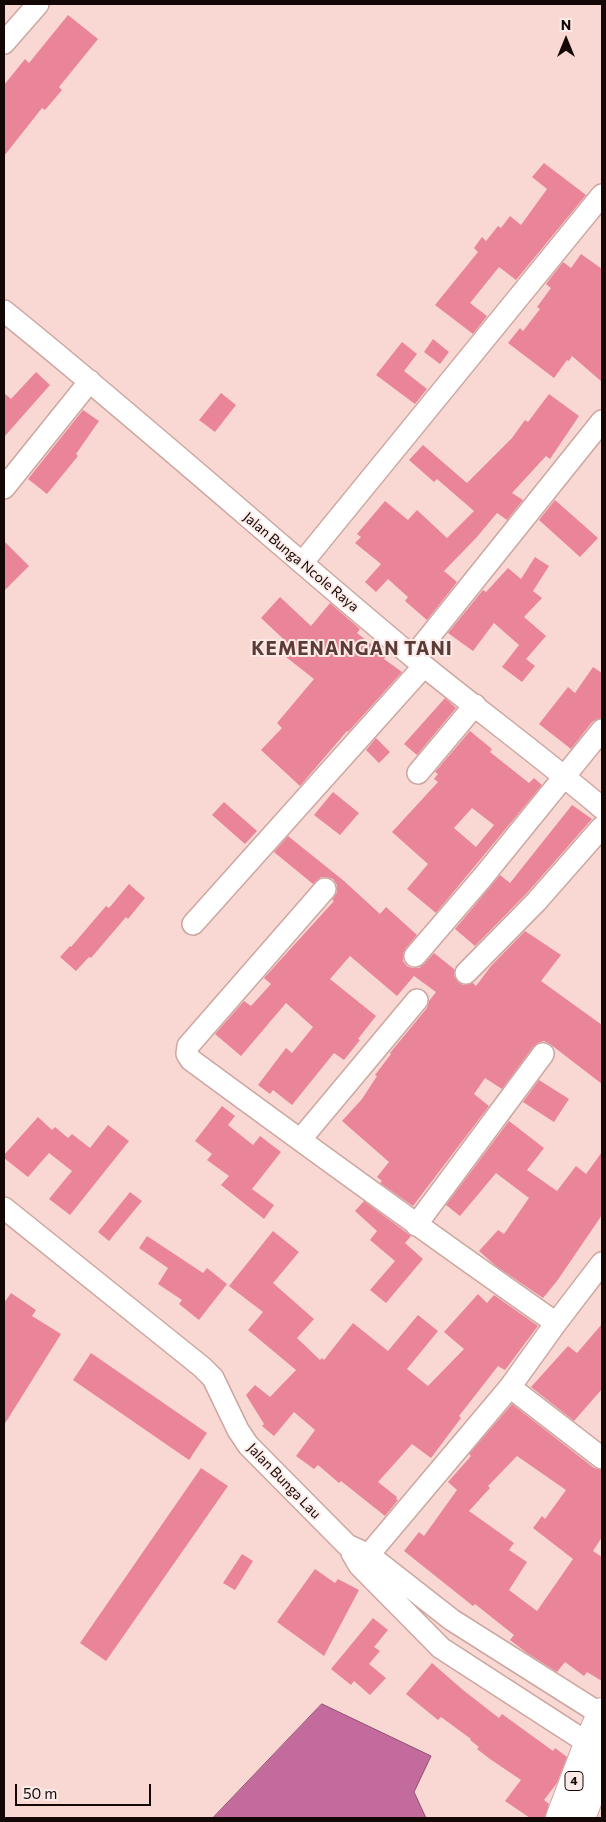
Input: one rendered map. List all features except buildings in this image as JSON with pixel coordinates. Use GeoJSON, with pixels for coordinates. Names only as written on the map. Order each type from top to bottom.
{"type":"FeatureCollection","features":[{"type":"Feature","properties":{"kind":"highway","name":"4"},"geometry":{"type":"LineString","coordinates":[[581,1818],[597,1753],[602,1714]]}},
{"type":"Feature","properties":{"kind":"highway","name":"4"},"geometry":{"type":"LineString","coordinates":[[560,1818],[597,1753]]}},
{"type":"Feature","properties":{"kind":"street"},"geometry":{"type":"LineString","coordinates":[[4,43],[38,4]]}},
{"type":"Feature","properties":{"kind":"street"},"geometry":{"type":"LineString","coordinates":[[302,563],[602,195]]}},
{"type":"Feature","properties":{"kind":"street","name":"Jalan Bunga Ncole Raya"},"geometry":{"type":"LineString","coordinates":[[4,311],[90,381],[419,662],[566,777],[602,808]]}},
{"type":"Feature","properties":{"kind":"street"},"geometry":{"type":"LineString","coordinates":[[4,488],[90,381]]}},
{"type":"Feature","properties":{"kind":"street"},"geometry":{"type":"LineString","coordinates":[[193,924],[419,662],[602,421]]}},
{"type":"Feature","properties":{"kind":"street"},"geometry":{"type":"LineString","coordinates":[[418,773],[475,705]]}},
{"type":"Feature","properties":{"kind":"street"},"geometry":{"type":"LineString","coordinates":[[414,956],[566,777],[602,730]]}},
{"type":"Feature","properties":{"kind":"street"},"geometry":{"type":"LineString","coordinates":[[466,973],[536,902],[602,828]]}},
{"type":"Feature","properties":{"kind":"street"},"geometry":{"type":"LineString","coordinates":[[324,889],[188,1046],[187,1054],[191,1060],[416,1225],[556,1323]]}},
{"type":"Feature","properties":{"kind":"street"},"geometry":{"type":"LineString","coordinates":[[300,1140],[417,1000]]}},
{"type":"Feature","properties":{"kind":"street"},"geometry":{"type":"LineString","coordinates":[[416,1225],[543,1054]]}},
{"type":"Feature","properties":{"kind":"street","name":"Jalan Bunga Lau"},"geometry":{"type":"LineString","coordinates":[[4,1208],[202,1367],[213,1378],[238,1430],[248,1445],[364,1560]]}},
{"type":"Feature","properties":{"kind":"street"},"geometry":{"type":"LineString","coordinates":[[364,1560],[510,1387],[602,1263]]}},
{"type":"Feature","properties":{"kind":"street"},"geometry":{"type":"LineString","coordinates":[[510,1387],[602,1458]]}},
{"type":"Feature","properties":{"kind":"street"},"geometry":{"type":"LineString","coordinates":[[364,1560],[452,1620],[602,1714]]}},
{"type":"Feature","properties":{"kind":"street"},"geometry":{"type":"LineString","coordinates":[[364,1560],[441,1648],[597,1753]]}},
{"type":"Feature","properties":{"kind":"shaded area"},"geometry":{"type":"Polygon","coordinates":[[[322,1704],[431,1756],[414,1792],[426,1818],[213,1818],[322,1704]]]}},
{"type":"Feature","properties":{"kind":"district","name":"KEMENANGAN TANI"},"geometry":{"type":"Point","coordinates":[352,649]}}]}
